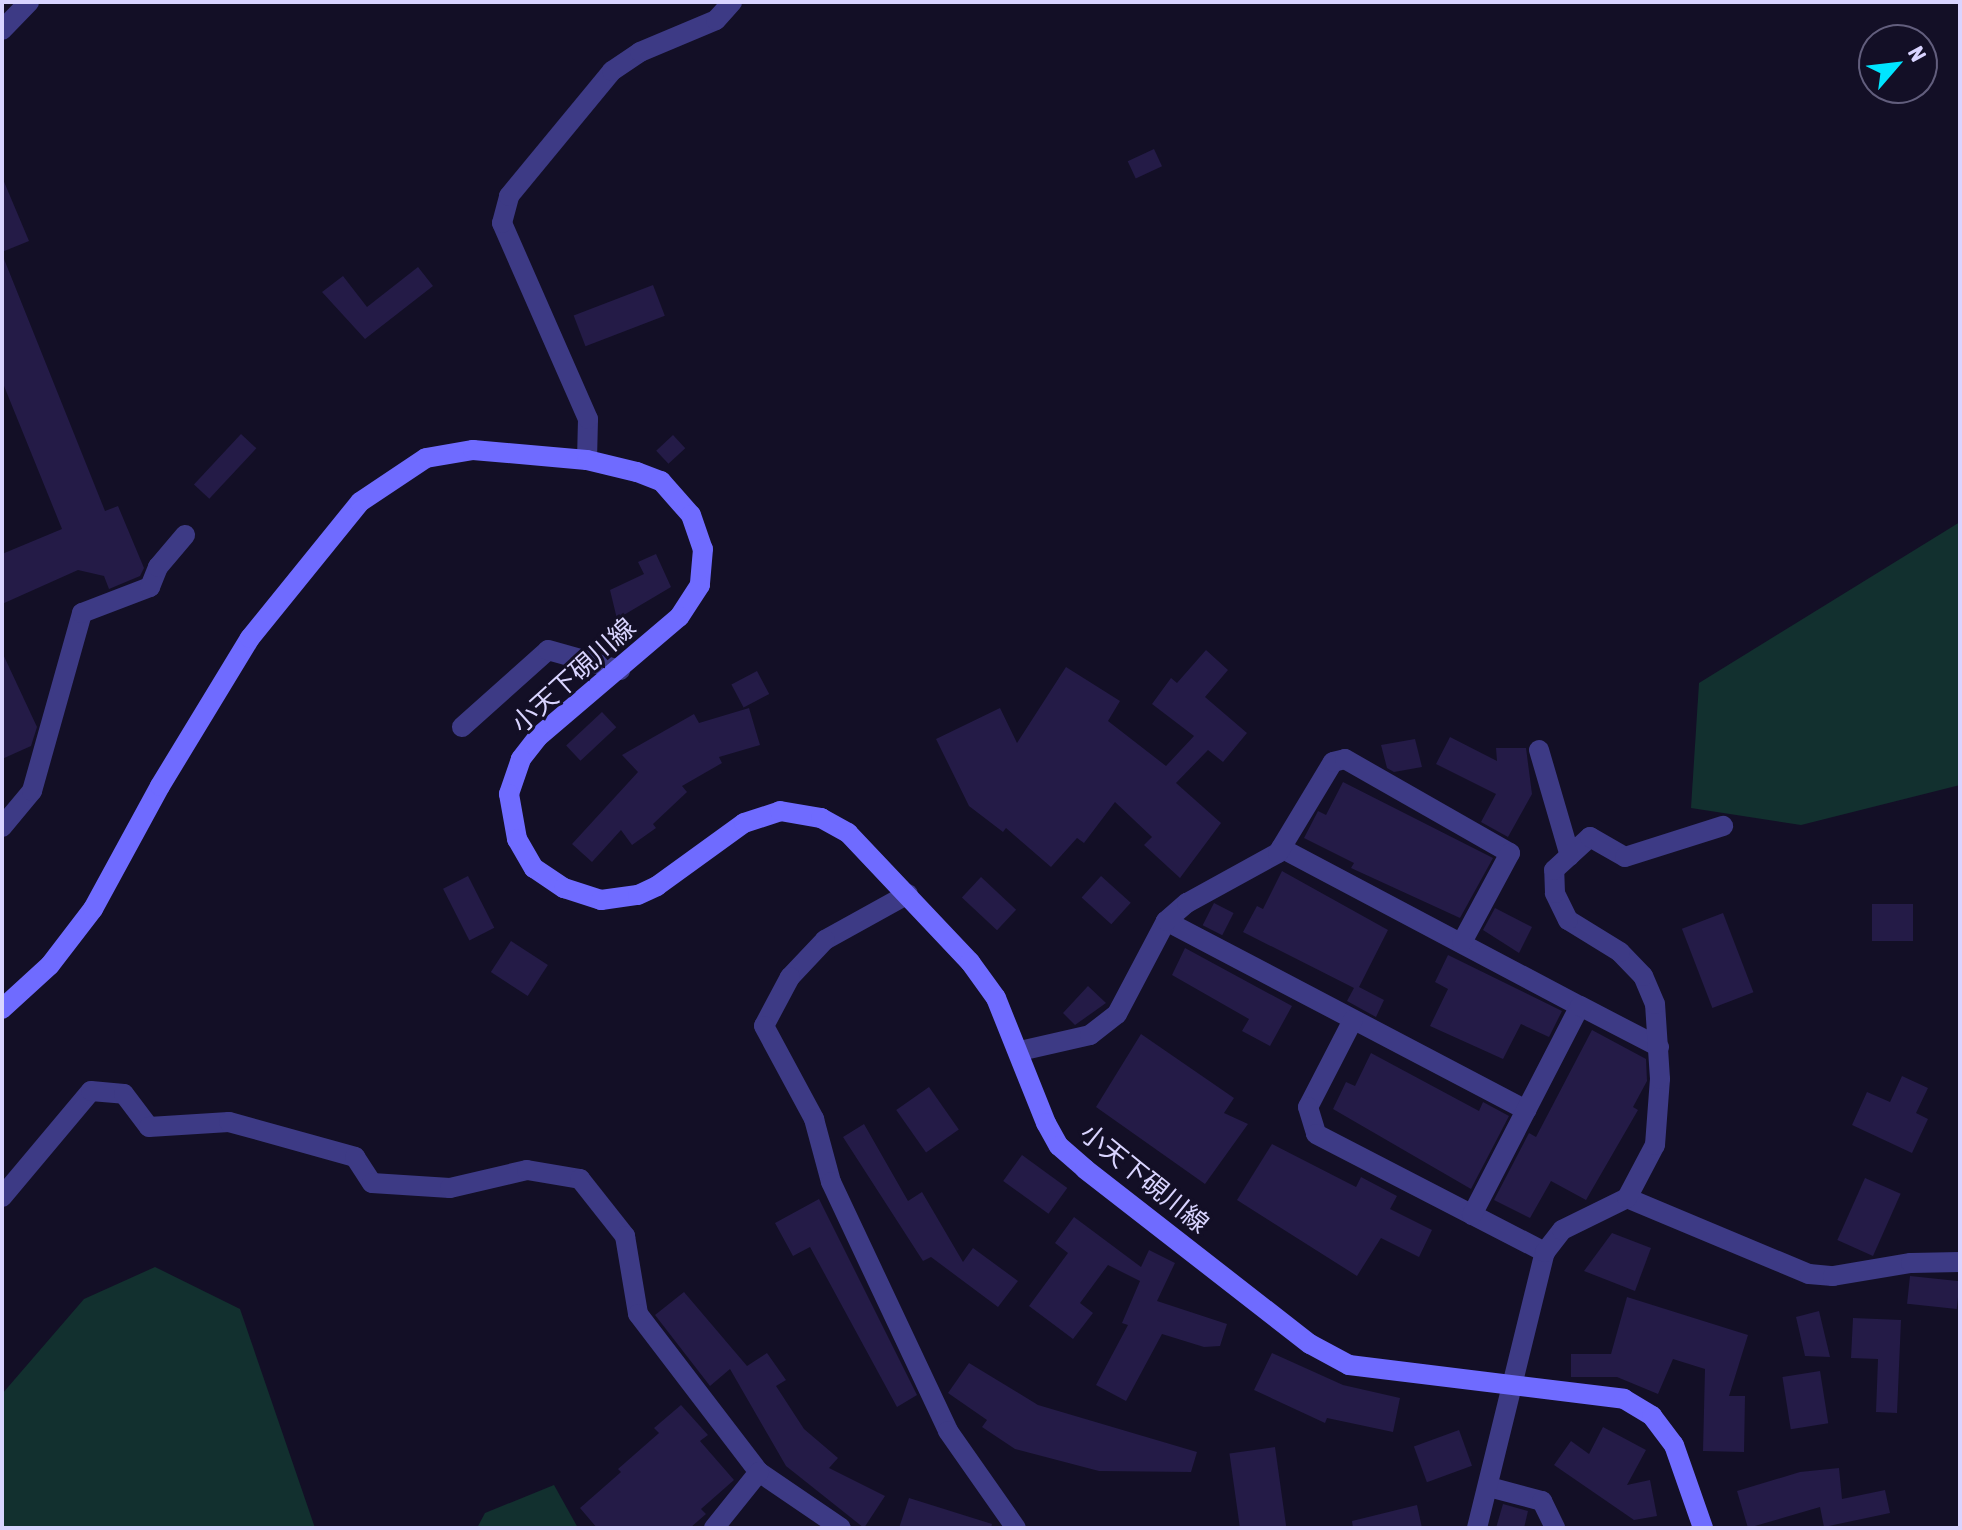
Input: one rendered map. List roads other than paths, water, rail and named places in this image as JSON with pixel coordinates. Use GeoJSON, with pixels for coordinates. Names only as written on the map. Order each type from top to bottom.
{"type":"FeatureCollection","features":[{"type":"Feature","properties":{"kind":"main road","name":"小天下硯川線"},"geometry":{"type":"LineString","coordinates":[[2,1009],[50,965],[93,909],[160,786],[250,638],[360,502],[426,458],[473,450],[587,460],[661,481],[691,515],[703,549],[700,585],[679,617],[538,737],[521,759],[509,794],[517,839],[534,868],[564,888],[601,900],[638,895],[744,823],[780,811],[821,818],[848,833],[908,894],[979,974],[1020,1051],[1059,1146],[1310,1344],[1349,1365],[1624,1399],[1652,1416],[1674,1445],[1691,1483],[1703,1528]]}},
{"type":"Feature","properties":{"kind":"street"},"geometry":{"type":"LineString","coordinates":[[2,30],[29,2]]}},
{"type":"Feature","properties":{"kind":"street"},"geometry":{"type":"LineString","coordinates":[[587,460],[588,419],[502,223],[509,196],[612,71],[640,52],[716,20],[732,2]]}},
{"type":"Feature","properties":{"kind":"street"},"geometry":{"type":"LineString","coordinates":[[2,827],[32,791],[82,613],[150,587],[158,567],[185,535]]}},
{"type":"Feature","properties":{"kind":"street"},"geometry":{"type":"LineString","coordinates":[[462,727],[548,650],[620,670]]}},
{"type":"Feature","properties":{"kind":"street"},"geometry":{"type":"LineString","coordinates":[[1539,750],[1570,856]]}},
{"type":"Feature","properties":{"kind":"street"},"geometry":{"type":"LineString","coordinates":[[1020,1051],[1090,1035],[1117,1014],[1166,921],[1187,903],[1281,848],[1333,762],[1345,759],[1510,853],[1462,942]]}},
{"type":"Feature","properties":{"kind":"street"},"geometry":{"type":"LineString","coordinates":[[1477,1528],[1515,1386],[1545,1252],[1562,1230],[1627,1198],[1655,1145],[1659,1047],[1655,1004],[1643,976],[1620,952],[1568,920],[1555,893],[1554,870],[1590,837],[1625,857],[1723,826]]}},
{"type":"Feature","properties":{"kind":"street"},"geometry":{"type":"LineString","coordinates":[[1281,848],[1659,1047]]}},
{"type":"Feature","properties":{"kind":"street"},"geometry":{"type":"LineString","coordinates":[[908,894],[825,940],[790,977],[764,1026],[814,1119],[831,1182],[948,1431],[1016,1528]]}},
{"type":"Feature","properties":{"kind":"street"},"geometry":{"type":"LineString","coordinates":[[1166,921],[1526,1110]]}},
{"type":"Feature","properties":{"kind":"street"},"geometry":{"type":"LineString","coordinates":[[1472,1215],[1580,1006]]}},
{"type":"Feature","properties":{"kind":"street"},"geometry":{"type":"LineString","coordinates":[[1353,1020],[1308,1107],[1316,1134],[1545,1252]]}},
{"type":"Feature","properties":{"kind":"street"},"geometry":{"type":"LineString","coordinates":[[2,1197],[91,1091],[124,1094],[149,1127],[229,1122],[355,1157],[372,1183],[450,1188],[527,1170],[580,1179],[625,1236],[638,1314],[759,1472],[841,1528]]}},
{"type":"Feature","properties":{"kind":"street"},"geometry":{"type":"LineString","coordinates":[[1627,1198],[1809,1274],[1833,1276],[1911,1263],[1960,1262]]}},
{"type":"Feature","properties":{"kind":"street"},"geometry":{"type":"LineString","coordinates":[[714,1528],[759,1472]]}},
{"type":"Feature","properties":{"kind":"street"},"geometry":{"type":"LineString","coordinates":[[1489,1487],[1542,1501],[1555,1528]]}}]}
